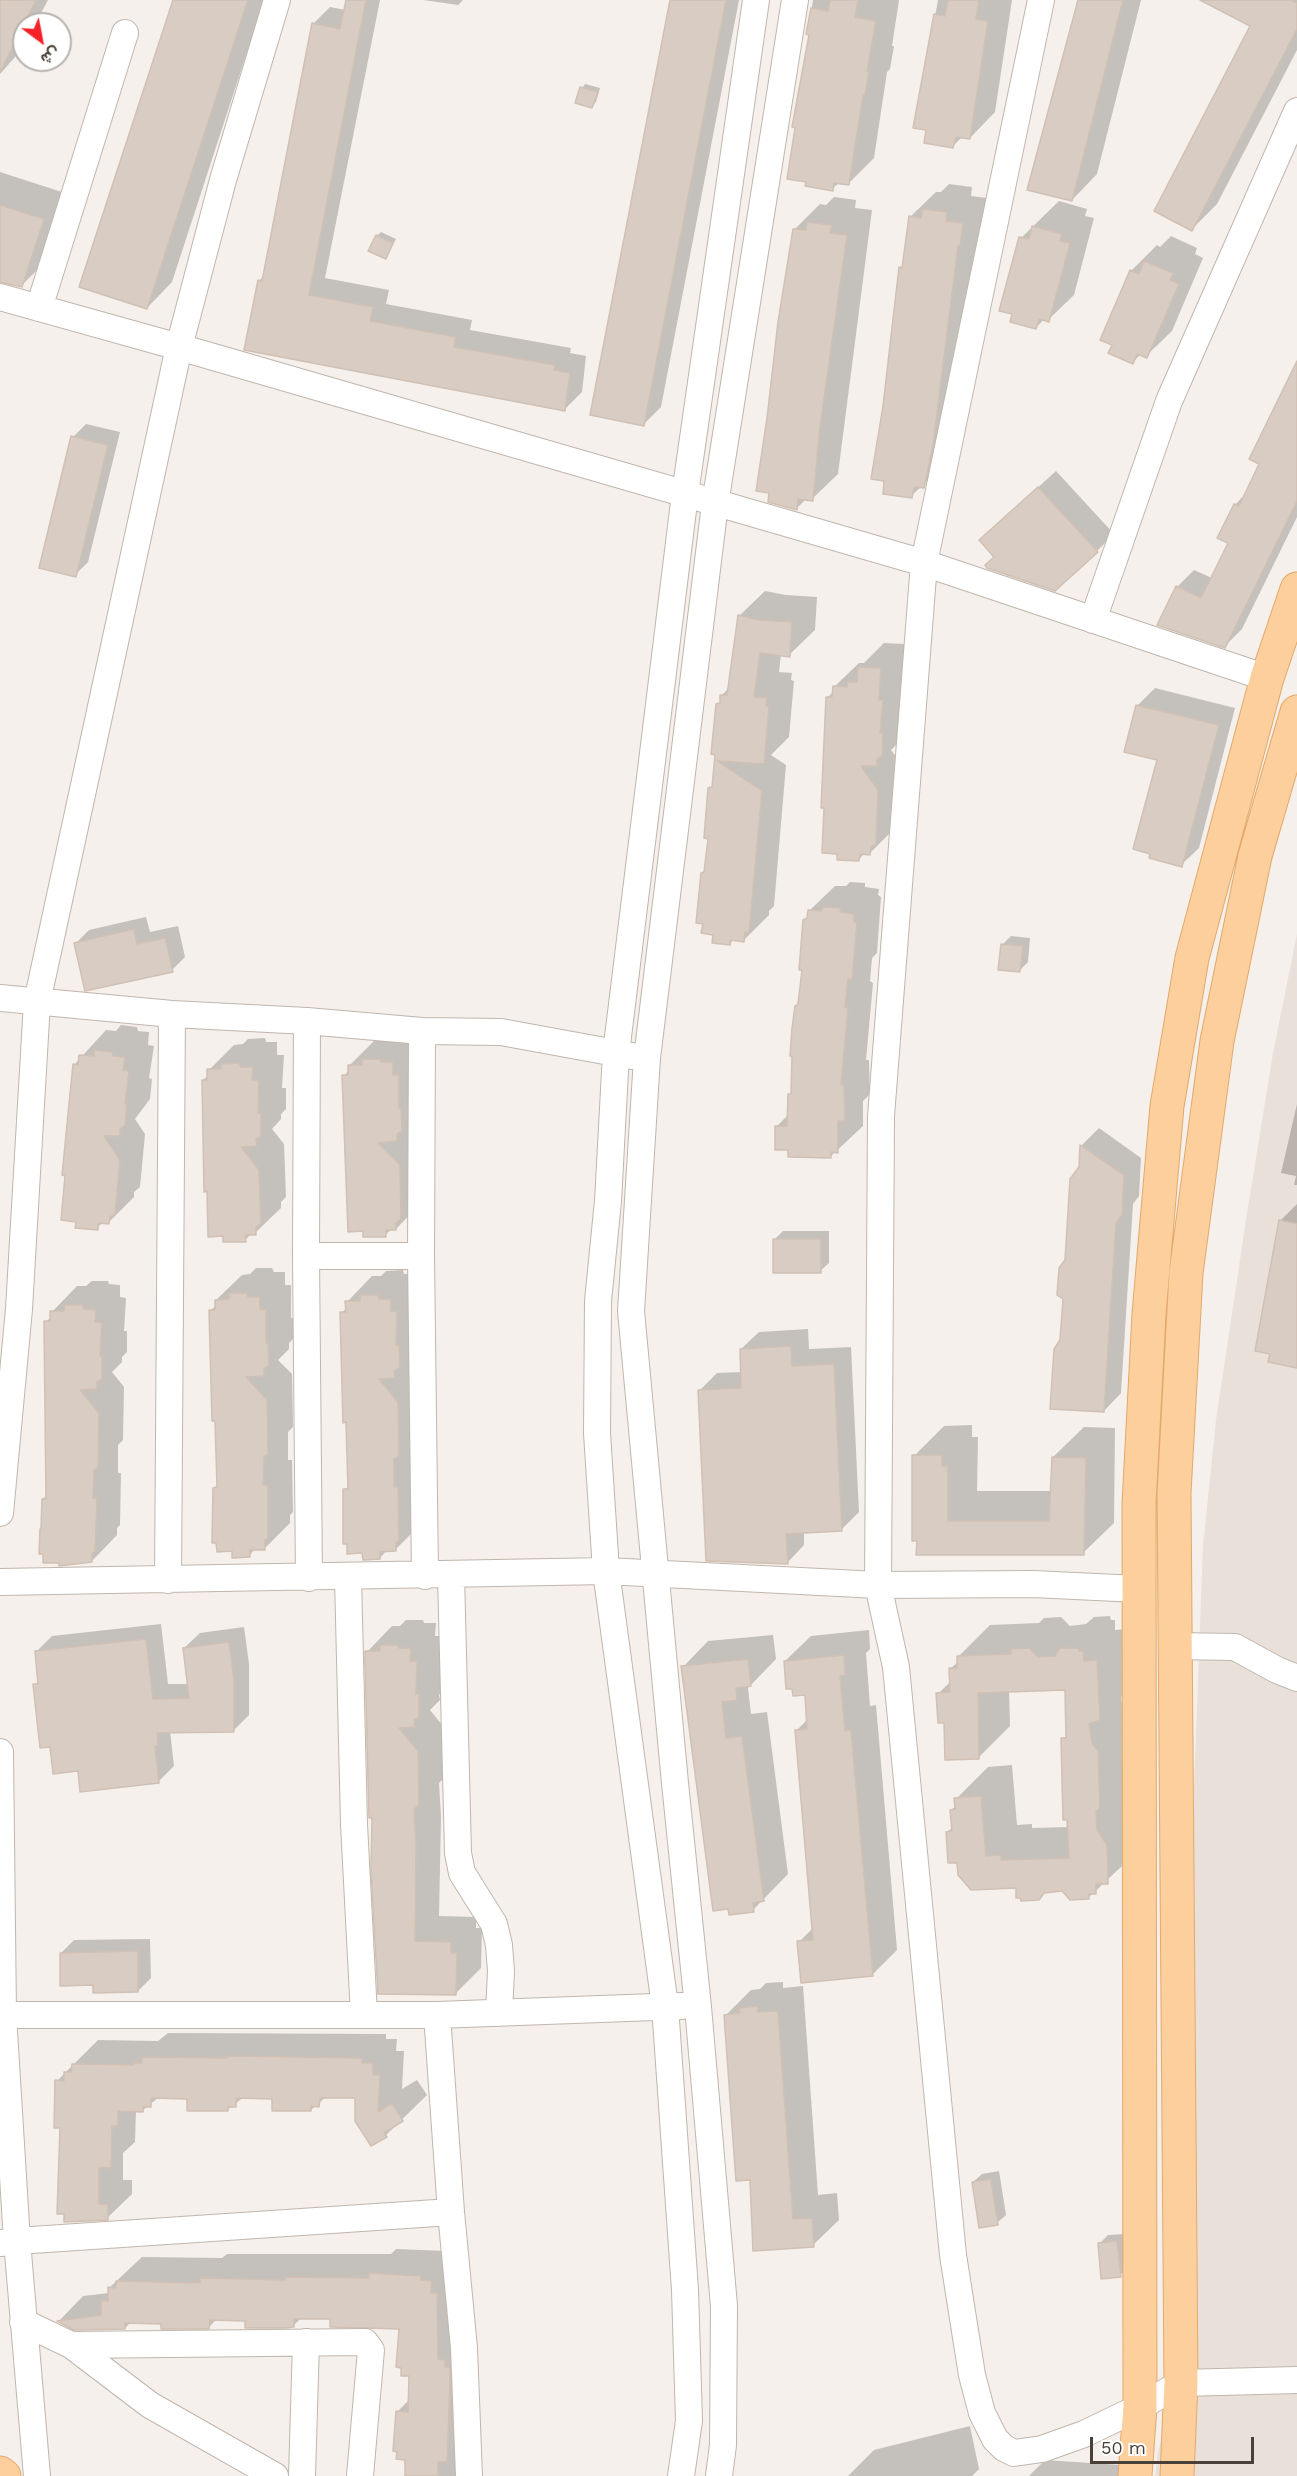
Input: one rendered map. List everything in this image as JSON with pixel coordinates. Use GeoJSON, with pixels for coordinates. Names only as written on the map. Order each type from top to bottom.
{"type":"FeatureCollection","features":[{"type":"Feature","properties":{"kind":"main road"},"geometry":{"type":"LineString","coordinates":[[1135,2476],[1140,2407],[1139,1504],[1149,1314],[1167,1106],[1192,958],[1267,678],[1297,589]]}},
{"type":"Feature","properties":{"kind":"main road"},"geometry":{"type":"LineString","coordinates":[[1177,2476],[1181,2384],[1173,1493],[1186,1273],[1217,1041],[1255,856],[1297,712]]}},
{"type":"Feature","properties":{"kind":"main road"},"geometry":{"type":"LineString","coordinates":[[1149,1314],[1184,1316]]}},
{"type":"Feature","properties":{"kind":"main road"},"geometry":{"type":"LineString","coordinates":[[0,2473],[4,2476]]}},
{"type":"Feature","properties":{"kind":"street"},"geometry":{"type":"LineString","coordinates":[[0,1513],[9,1309],[37,1002],[179,347],[223,180],[278,0]]}},
{"type":"Feature","properties":{"kind":"street"},"geometry":{"type":"LineString","coordinates":[[681,2476],[689,2421],[685,2290],[665,2006],[606,1571],[597,1434],[598,1301],[608,1201],[616,1053],[685,494],[756,0]]}},
{"type":"Feature","properties":{"kind":"street"},"geometry":{"type":"LineString","coordinates":[[719,2476],[723,2445],[724,2306],[698,2007],[631,1311],[647,1058],[715,504],[795,0]]}},
{"type":"Feature","properties":{"kind":"street"},"geometry":{"type":"LineString","coordinates":[[1041,0],[924,563],[881,1116],[878,1585],[896,1667],[953,2255],[972,2375],[982,2413],[995,2439],[1004,2448],[1014,2453],[1042,2449],[1084,2434],[1181,2384],[1297,2380]]}},
{"type":"Feature","properties":{"kind":"street"},"geometry":{"type":"LineString","coordinates":[[39,308],[125,33]]}},
{"type":"Feature","properties":{"kind":"street"},"geometry":{"type":"LineString","coordinates":[[1093,620],[1169,401],[1297,111]]}},
{"type":"Feature","properties":{"kind":"street"},"geometry":{"type":"LineString","coordinates":[[0,297],[924,563],[1267,678]]}},
{"type":"Feature","properties":{"kind":"street"},"geometry":{"type":"LineString","coordinates":[[0,998],[172,1014],[307,1021],[422,1031],[501,1032],[647,1058]]}},
{"type":"Feature","properties":{"kind":"street"},"geometry":{"type":"LineString","coordinates":[[168,1580],[172,1014]]}},
{"type":"Feature","properties":{"kind":"street"},"geometry":{"type":"LineString","coordinates":[[307,1021],[306,1256],[309,1578]]}},
{"type":"Feature","properties":{"kind":"street"},"geometry":{"type":"LineString","coordinates":[[422,1031],[421,1256],[424,1576]]}},
{"type":"Feature","properties":{"kind":"street"},"geometry":{"type":"LineString","coordinates":[[306,1256],[421,1256]]}},
{"type":"Feature","properties":{"kind":"street"},"geometry":{"type":"LineString","coordinates":[[0,1582],[606,1571],[878,1585],[1033,1584],[1138,1589]]}},
{"type":"Feature","properties":{"kind":"street"},"geometry":{"type":"LineString","coordinates":[[451,1575],[458,1853],[462,1873],[494,1924],[500,1945],[499,2013]]}},
{"type":"Feature","properties":{"kind":"street"},"geometry":{"type":"LineString","coordinates":[[348,1577],[354,1824],[364,2015]]}},
{"type":"Feature","properties":{"kind":"street"},"geometry":{"type":"LineString","coordinates":[[1174,1646],[1235,1647],[1297,1678]]}},
{"type":"Feature","properties":{"kind":"street"},"geometry":{"type":"LineString","coordinates":[[0,1752],[0,1894],[8,2242],[23,2322],[37,2476]]}},
{"type":"Feature","properties":{"kind":"street"},"geometry":{"type":"LineString","coordinates":[[3,2015],[437,2015],[665,2006],[698,2007]]}},
{"type":"Feature","properties":{"kind":"street"},"geometry":{"type":"LineString","coordinates":[[437,2015],[451,2212],[464,2348],[469,2476]]}},
{"type":"Feature","properties":{"kind":"street"},"geometry":{"type":"LineString","coordinates":[[8,2242],[451,2212]]}},
{"type":"Feature","properties":{"kind":"street"},"geometry":{"type":"LineString","coordinates":[[23,2322],[71,2345],[150,2405],[275,2476]]}},
{"type":"Feature","properties":{"kind":"street"},"geometry":{"type":"LineString","coordinates":[[302,2476],[306,2342]]}},
{"type":"Feature","properties":{"kind":"street"},"geometry":{"type":"LineString","coordinates":[[71,2345],[365,2342],[371,2350],[360,2476]]}},
{"type":"Feature","properties":{"kind":"shaded area"},"geometry":{"type":"Polygon","coordinates":[[[1297,934],[1297,2476],[1155,2476],[1158,2452],[1171,2403],[1203,1546],[1216,1420],[1247,1213],[1273,1053],[1297,934]]]}},
{"type":"Feature","properties":{"kind":"building"},"geometry":{"type":"Polygon","coordinates":[[[0,0],[36,0],[30,12],[12,12],[12,48],[0,72],[0,0]]]}},
{"type":"Feature","properties":{"kind":"building"},"geometry":{"type":"Polygon","coordinates":[[[173,0],[248,0],[147,309],[79,287],[173,0]]]}},
{"type":"Feature","properties":{"kind":"building"},"geometry":{"type":"Polygon","coordinates":[[[346,0],[366,0],[309,295],[373,307],[370,321],[456,337],[454,347],[555,365],[554,370],[570,373],[565,411],[244,350],[258,280],[262,281],[312,23],[340,29],[346,0]]]}},
{"type":"Feature","properties":{"kind":"building"},"geometry":{"type":"Polygon","coordinates":[[[670,0],[726,0],[644,426],[590,415],[670,0]]]}},
{"type":"Feature","properties":{"kind":"building"},"geometry":{"type":"Polygon","coordinates":[[[830,0],[858,0],[855,17],[876,21],[849,185],[834,183],[833,191],[805,186],[806,182],[787,179],[795,128],[792,127],[809,35],[806,34],[811,8],[828,11],[830,0]]]}},
{"type":"Feature","properties":{"kind":"building"},"geometry":{"type":"Polygon","coordinates":[[[948,0],[979,0],[976,19],[988,21],[970,139],[956,137],[953,148],[924,143],[926,130],[913,128],[934,14],[945,16],[948,0]]]}},
{"type":"Feature","properties":{"kind":"building"},"geometry":{"type":"Polygon","coordinates":[[[1078,0],[1123,0],[1072,201],[1027,190],[1078,0]]]}},
{"type":"Feature","properties":{"kind":"building"},"geometry":{"type":"Polygon","coordinates":[[[1200,0],[1291,0],[1297,3],[1297,29],[1192,231],[1154,211],[1250,26],[1200,0]]]}},
{"type":"Feature","properties":{"kind":"building"},"geometry":{"type":"Polygon","coordinates":[[[580,87],[598,92],[592,108],[575,103],[580,87]]]}},
{"type":"Feature","properties":{"kind":"building"},"geometry":{"type":"Polygon","coordinates":[[[0,205],[44,219],[22,287],[0,282],[0,205]]]}},
{"type":"Feature","properties":{"kind":"building"},"geometry":{"type":"Polygon","coordinates":[[[923,209],[947,212],[946,221],[963,223],[960,246],[958,246],[933,445],[924,488],[914,487],[912,498],[883,494],[884,481],[871,479],[883,406],[899,267],[902,268],[909,216],[921,218],[923,209]]]}},
{"type":"Feature","properties":{"kind":"building"},"geometry":{"type":"Polygon","coordinates":[[[807,222],[832,225],[830,233],[847,235],[820,427],[813,501],[798,499],[797,510],[768,502],[769,493],[756,491],[778,322],[793,229],[806,230],[807,222]]]}},
{"type":"Feature","properties":{"kind":"building"},"geometry":{"type":"Polygon","coordinates":[[[1032,226],[1062,234],[1060,241],[1070,243],[1049,322],[1039,319],[1036,329],[1010,322],[1012,314],[999,311],[1019,237],[1029,239],[1032,226]]]}},
{"type":"Feature","properties":{"kind":"building"},"geometry":{"type":"Polygon","coordinates":[[[376,235],[393,243],[386,259],[368,251],[376,235]]]}},
{"type":"Feature","properties":{"kind":"building"},"geometry":{"type":"Polygon","coordinates":[[[1144,261],[1173,273],[1170,280],[1179,284],[1147,358],[1137,354],[1133,364],[1108,353],[1112,345],[1100,340],[1130,270],[1139,274],[1144,261]]]}},
{"type":"Feature","properties":{"kind":"building"},"geometry":{"type":"Polygon","coordinates":[[[1297,361],[1297,501],[1225,648],[1157,625],[1176,586],[1201,598],[1228,543],[1217,538],[1234,504],[1239,506],[1259,464],[1249,459],[1297,361]]]}},
{"type":"Feature","properties":{"kind":"building"},"geometry":{"type":"Polygon","coordinates":[[[71,436],[108,445],[76,577],[39,568],[71,436]]]}},
{"type":"Feature","properties":{"kind":"building"},"geometry":{"type":"Polygon","coordinates":[[[1038,487],[1098,552],[1055,591],[987,568],[985,565],[994,557],[979,540],[1038,487]]]}},
{"type":"Feature","properties":{"kind":"building"},"geometry":{"type":"Polygon","coordinates":[[[738,615],[759,620],[792,622],[790,657],[760,653],[754,697],[767,698],[766,705],[769,707],[764,764],[717,761],[762,791],[749,933],[745,932],[744,942],[731,940],[730,945],[712,943],[713,935],[701,933],[703,924],[696,923],[701,873],[704,872],[708,839],[704,838],[708,788],[712,787],[715,755],[711,754],[716,704],[720,703],[720,695],[727,695],[738,615]]]}},
{"type":"Feature","properties":{"kind":"building"},"geometry":{"type":"Polygon","coordinates":[[[858,667],[881,668],[879,700],[883,700],[880,733],[883,733],[882,756],[877,759],[877,766],[861,766],[878,790],[876,844],[871,847],[870,855],[860,854],[859,861],[837,860],[837,854],[822,853],[824,808],[821,808],[826,697],[832,697],[833,686],[847,687],[847,682],[857,682],[858,667]]]}},
{"type":"Feature","properties":{"kind":"building"},"geometry":{"type":"Polygon","coordinates":[[[1136,705],[1219,725],[1182,867],[1149,858],[1150,854],[1133,849],[1157,760],[1124,752],[1136,705]]]}},
{"type":"Feature","properties":{"kind":"building"},"geometry":{"type":"Polygon","coordinates":[[[823,907],[841,908],[840,912],[854,914],[854,921],[857,923],[852,980],[848,979],[845,1007],[848,1008],[841,1085],[844,1085],[845,1121],[838,1121],[838,1153],[831,1152],[831,1158],[788,1157],[788,1150],[775,1150],[775,1126],[787,1126],[788,1094],[791,1094],[792,1028],[795,1006],[798,1004],[802,970],[799,970],[803,920],[807,918],[808,910],[821,911],[823,907]]]}},
{"type":"Feature","properties":{"kind":"building"},"geometry":{"type":"Polygon","coordinates":[[[134,929],[137,944],[165,938],[173,972],[85,991],[74,943],[134,929]]]}},
{"type":"Feature","properties":{"kind":"building"},"geometry":{"type":"Polygon","coordinates":[[[1001,944],[1023,946],[1020,972],[998,970],[1001,944]]]}},
{"type":"Feature","properties":{"kind":"building"},"geometry":{"type":"Polygon","coordinates":[[[94,1050],[112,1052],[113,1056],[125,1057],[123,1070],[129,1071],[125,1126],[120,1129],[120,1136],[104,1136],[120,1160],[115,1214],[110,1217],[109,1224],[98,1223],[98,1230],[75,1228],[76,1222],[61,1220],[65,1176],[62,1175],[73,1064],[78,1065],[79,1055],[94,1056],[94,1050]]]}},
{"type":"Feature","properties":{"kind":"building"},"geometry":{"type":"Polygon","coordinates":[[[362,1059],[393,1062],[393,1075],[399,1075],[402,1131],[397,1134],[397,1141],[378,1143],[400,1165],[401,1219],[396,1223],[396,1230],[386,1230],[386,1237],[363,1237],[363,1231],[348,1232],[342,1075],[348,1075],[348,1065],[362,1065],[362,1059]]]}},
{"type":"Feature","properties":{"kind":"building"},"geometry":{"type":"Polygon","coordinates":[[[239,1063],[241,1067],[253,1067],[252,1080],[259,1080],[258,1113],[261,1113],[261,1136],[256,1139],[257,1146],[241,1147],[259,1170],[261,1224],[256,1227],[256,1235],[245,1235],[246,1242],[223,1242],[223,1236],[208,1237],[207,1191],[204,1192],[202,1080],[207,1080],[207,1069],[221,1069],[221,1064],[239,1063]]]}},
{"type":"Feature","properties":{"kind":"building"},"geometry":{"type":"Polygon","coordinates":[[[1080,1145],[1124,1175],[1122,1215],[1116,1223],[1104,1412],[1050,1409],[1054,1349],[1060,1340],[1063,1299],[1057,1295],[1059,1268],[1065,1260],[1070,1179],[1079,1167],[1080,1145]]]}},
{"type":"Feature","properties":{"kind":"building"},"geometry":{"type":"Polygon","coordinates":[[[1279,1220],[1297,1224],[1297,1368],[1268,1362],[1270,1354],[1255,1351],[1279,1220]]]}},
{"type":"Feature","properties":{"kind":"building"},"geometry":{"type":"Polygon","coordinates":[[[773,1239],[821,1239],[821,1273],[773,1273],[773,1239]]]}},
{"type":"Feature","properties":{"kind":"building"},"geometry":{"type":"Polygon","coordinates":[[[229,1293],[247,1293],[248,1297],[260,1297],[260,1309],[266,1310],[269,1365],[264,1369],[264,1376],[246,1377],[267,1400],[268,1454],[264,1457],[263,1485],[268,1485],[268,1539],[265,1540],[265,1550],[250,1550],[250,1557],[232,1558],[232,1551],[217,1552],[216,1543],[212,1543],[213,1488],[217,1487],[215,1421],[212,1421],[209,1310],[215,1310],[215,1300],[229,1299],[229,1293]]]}},
{"type":"Feature","properties":{"kind":"building"},"geometry":{"type":"Polygon","coordinates":[[[360,1295],[378,1295],[379,1299],[391,1299],[391,1311],[397,1312],[396,1345],[399,1345],[400,1367],[394,1371],[395,1378],[379,1379],[398,1402],[399,1456],[394,1459],[394,1487],[398,1487],[399,1541],[396,1542],[396,1551],[380,1552],[380,1559],[363,1560],[362,1553],[347,1554],[347,1544],[343,1544],[343,1489],[348,1489],[346,1422],[343,1423],[340,1312],[346,1312],[345,1301],[360,1301],[360,1295]]]}},
{"type":"Feature","properties":{"kind":"building"},"geometry":{"type":"Polygon","coordinates":[[[65,1305],[82,1305],[84,1309],[96,1310],[95,1322],[102,1323],[100,1356],[102,1356],[102,1379],[97,1382],[97,1389],[80,1390],[99,1413],[98,1467],[94,1470],[93,1498],[97,1498],[95,1552],[92,1553],[92,1562],[59,1566],[59,1563],[43,1563],[43,1554],[39,1554],[42,1499],[46,1499],[44,1321],[50,1321],[50,1311],[64,1311],[65,1305]]]}},
{"type":"Feature","properties":{"kind":"building"},"geometry":{"type":"Polygon","coordinates":[[[791,1346],[792,1366],[834,1364],[842,1531],[786,1534],[788,1564],[706,1561],[698,1390],[741,1388],[740,1349],[791,1346]]]}},
{"type":"Feature","properties":{"kind":"building"},"geometry":{"type":"Polygon","coordinates":[[[912,1455],[942,1455],[942,1466],[948,1466],[948,1521],[1049,1521],[1052,1457],[1086,1458],[1084,1555],[916,1555],[917,1541],[912,1541],[912,1455]]]}},
{"type":"Feature","properties":{"kind":"building"},"geometry":{"type":"Polygon","coordinates":[[[146,1639],[153,1699],[189,1698],[183,1648],[229,1642],[234,1680],[234,1732],[157,1733],[158,1746],[155,1746],[159,1783],[80,1792],[78,1771],[53,1774],[50,1747],[40,1748],[33,1684],[38,1684],[35,1651],[146,1639]]]}},
{"type":"Feature","properties":{"kind":"building"},"geometry":{"type":"Polygon","coordinates":[[[380,1645],[411,1648],[410,1661],[417,1661],[416,1694],[419,1694],[419,1717],[414,1720],[415,1727],[399,1728],[418,1751],[419,1805],[414,1809],[415,1941],[451,1942],[451,1953],[457,1953],[456,1995],[378,1994],[371,1870],[372,1818],[369,1818],[365,1651],[380,1651],[380,1645]]]}},
{"type":"Feature","properties":{"kind":"building"},"geometry":{"type":"Polygon","coordinates":[[[1029,1648],[1038,1657],[1055,1656],[1060,1648],[1078,1648],[1079,1651],[1083,1651],[1084,1661],[1097,1660],[1100,1720],[1089,1724],[1092,1743],[1098,1751],[1100,1808],[1096,1811],[1097,1830],[1107,1845],[1108,1884],[1096,1884],[1096,1894],[1089,1894],[1089,1899],[1070,1900],[1062,1891],[1044,1893],[1039,1900],[1021,1901],[1020,1898],[1016,1898],[1016,1888],[971,1890],[958,1875],[957,1863],[948,1863],[946,1832],[952,1831],[950,1810],[955,1809],[954,1798],[981,1796],[986,1856],[1001,1855],[1001,1860],[1069,1858],[1067,1820],[1063,1820],[1061,1738],[1066,1738],[1065,1690],[978,1693],[979,1759],[945,1760],[944,1723],[938,1723],[936,1693],[950,1692],[949,1668],[957,1668],[957,1656],[1011,1654],[1011,1649],[1029,1648]]]}},
{"type":"Feature","properties":{"kind":"building"},"geometry":{"type":"Polygon","coordinates":[[[844,1655],[845,1675],[840,1676],[845,1731],[851,1730],[873,1976],[801,1983],[797,1941],[813,1940],[795,1730],[807,1729],[805,1695],[793,1696],[792,1689],[786,1689],[784,1661],[844,1655]]]}},
{"type":"Feature","properties":{"kind":"building"},"geometry":{"type":"Polygon","coordinates":[[[748,1659],[751,1686],[736,1688],[737,1700],[722,1702],[726,1738],[742,1736],[764,1901],[753,1903],[754,1912],[729,1915],[728,1909],[713,1911],[681,1666],[748,1659]]]}},
{"type":"Feature","properties":{"kind":"building"},"geometry":{"type":"Polygon","coordinates":[[[138,1951],[138,1992],[93,1993],[93,1985],[60,1986],[60,1953],[138,1951]]]}},
{"type":"Feature","properties":{"kind":"building"},"geometry":{"type":"Polygon","coordinates":[[[758,2006],[758,2012],[778,2011],[793,2219],[812,2218],[814,2247],[753,2251],[750,2180],[736,2181],[724,2015],[740,2013],[739,2008],[758,2006]]]}},
{"type":"Feature","properties":{"kind":"building"},"geometry":{"type":"Polygon","coordinates":[[[227,2056],[362,2058],[362,2063],[373,2063],[373,2075],[380,2075],[378,2112],[392,2103],[403,2121],[384,2133],[387,2137],[371,2146],[355,2121],[355,2098],[320,2098],[319,2107],[311,2106],[311,2111],[272,2111],[272,2099],[236,2098],[236,2107],[228,2107],[228,2111],[187,2111],[187,2099],[151,2098],[151,2107],[143,2107],[143,2112],[118,2111],[118,2126],[112,2126],[111,2168],[99,2168],[99,2204],[108,2204],[108,2220],[64,2222],[64,2214],[57,2214],[60,2128],[54,2128],[55,2080],[64,2081],[64,2072],[71,2072],[72,2064],[134,2065],[134,2063],[142,2063],[142,2057],[227,2058],[227,2056]]]}},
{"type":"Feature","properties":{"kind":"building"},"geometry":{"type":"Polygon","coordinates":[[[991,2179],[998,2225],[979,2228],[972,2182],[991,2179]]]}},
{"type":"Feature","properties":{"kind":"building"},"geometry":{"type":"Polygon","coordinates":[[[1117,2241],[1121,2277],[1101,2279],[1098,2243],[1117,2241]]]}},
{"type":"Feature","properties":{"kind":"building"},"geometry":{"type":"Polygon","coordinates":[[[369,2273],[421,2276],[421,2280],[432,2281],[431,2293],[437,2293],[438,2359],[445,2360],[445,2367],[450,2367],[447,2462],[438,2462],[438,2476],[405,2476],[405,2460],[396,2459],[397,2452],[393,2451],[396,2411],[408,2412],[409,2376],[401,2376],[401,2368],[396,2367],[399,2329],[330,2327],[330,2319],[294,2319],[294,2327],[286,2328],[245,2328],[245,2321],[210,2320],[209,2329],[161,2329],[161,2324],[125,2323],[125,2329],[74,2330],[57,2321],[101,2315],[101,2300],[108,2301],[108,2287],[116,2288],[116,2281],[200,2283],[200,2278],[285,2280],[285,2277],[369,2278],[369,2273]]]}}]}
